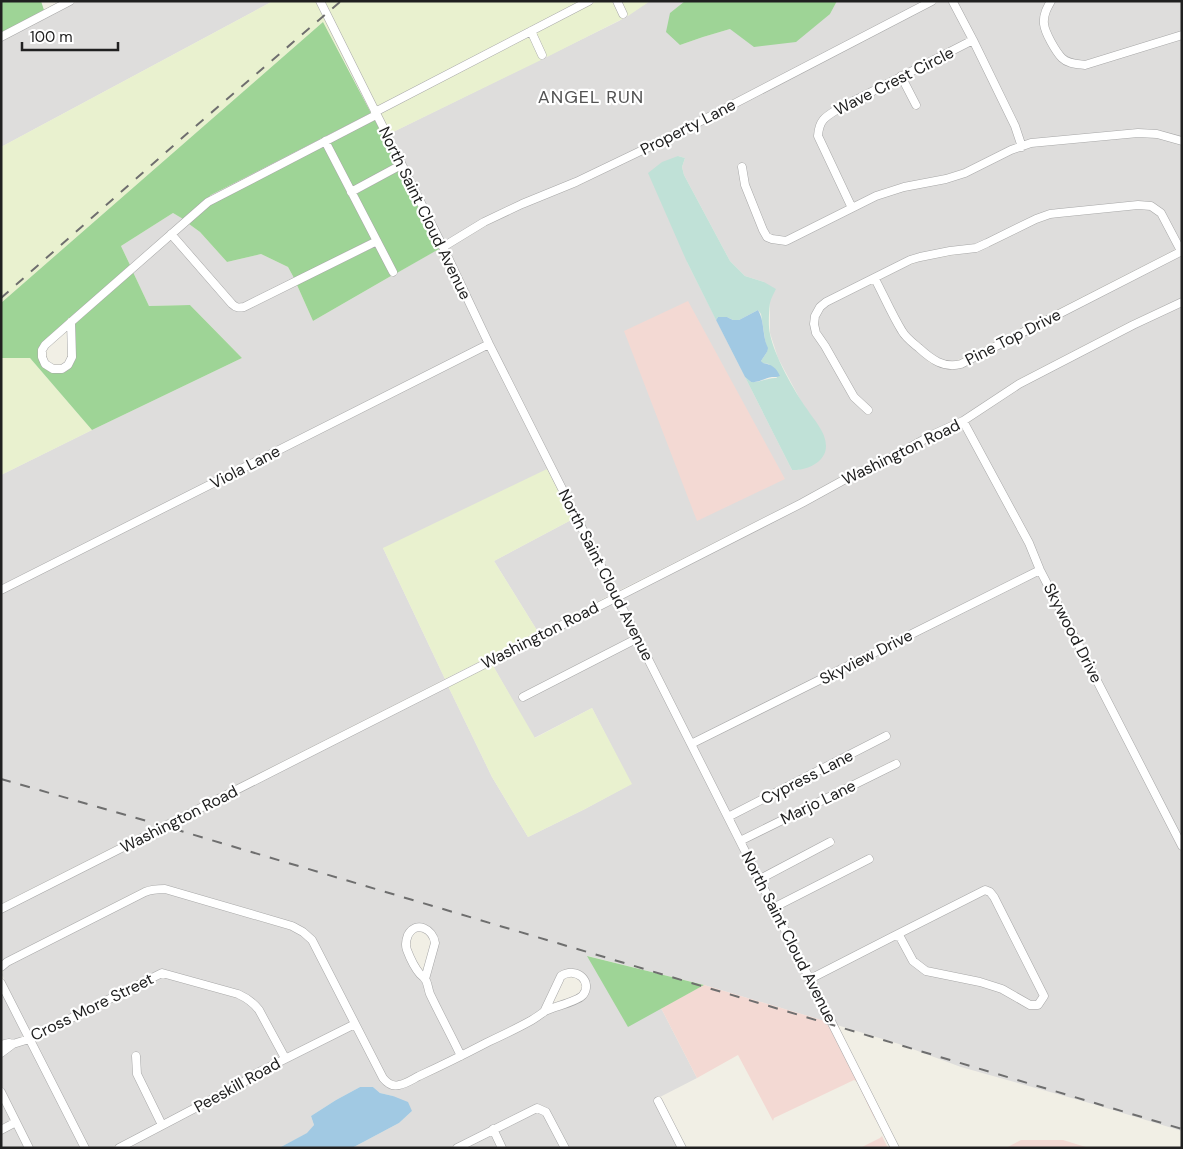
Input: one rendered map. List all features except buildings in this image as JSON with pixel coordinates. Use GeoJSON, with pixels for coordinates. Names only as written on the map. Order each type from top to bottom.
{"type":"FeatureCollection","features":[{"type":"Feature","properties":{"kind":"street"},"geometry":{"type":"LineString","coordinates":[[1,37],[70,1]]}},
{"type":"Feature","properties":{"kind":"street","name":"North Saint Cloud Avenue"},"geometry":{"type":"LineString","coordinates":[[320,1],[490,344],[895,1148]]}},
{"type":"Feature","properties":{"kind":"street"},"geometry":{"type":"LineString","coordinates":[[71,322],[72,356],[68,365],[62,369],[53,369],[46,364],[42,357],[42,350],[50,341],[71,322],[171,234],[213,198],[325,141],[588,1]]}},
{"type":"Feature","properties":{"kind":"street"},"geometry":{"type":"LineString","coordinates":[[617,1],[623,14]]}},
{"type":"Feature","properties":{"kind":"street","name":"Property Lane"},"geometry":{"type":"LineString","coordinates":[[443,248],[484,222],[576,182],[667,138],[932,1]]}},
{"type":"Feature","properties":{"kind":"street"},"geometry":{"type":"LineString","coordinates":[[1051,1],[1045,12],[1044,24],[1050,40],[1063,59],[1075,64],[1085,65],[1182,35]]}},
{"type":"Feature","properties":{"kind":"street"},"geometry":{"type":"LineString","coordinates":[[953,2],[1015,126],[1022,146]]}},
{"type":"Feature","properties":{"kind":"street"},"geometry":{"type":"LineString","coordinates":[[531,31],[542,55]]}},
{"type":"Feature","properties":{"kind":"street","name":"Wave Crest Circle"},"geometry":{"type":"LineString","coordinates":[[852,208],[818,136],[818,128],[825,117],[838,108],[973,40]]}},
{"type":"Feature","properties":{"kind":"street"},"geometry":{"type":"LineString","coordinates":[[901,76],[916,106]]}},
{"type":"Feature","properties":{"kind":"street"},"geometry":{"type":"LineString","coordinates":[[742,167],[745,185],[762,230],[772,239],[786,241],[887,192],[965,173],[1011,150],[1031,143],[1138,133],[1157,134],[1182,142]]}},
{"type":"Feature","properties":{"kind":"street"},"geometry":{"type":"LineString","coordinates":[[325,141],[393,272]]}},
{"type":"Feature","properties":{"kind":"street"},"geometry":{"type":"LineString","coordinates":[[351,192],[401,165]]}},
{"type":"Feature","properties":{"kind":"street"},"geometry":{"type":"LineString","coordinates":[[868,410],[854,397],[816,333],[814,324],[817,311],[826,302],[875,279],[903,263],[920,257],[976,248],[1050,214],[1138,205],[1151,206],[1161,213],[1181,251]]}},
{"type":"Feature","properties":{"kind":"street"},"geometry":{"type":"LineString","coordinates":[[171,234],[232,304],[240,308],[377,241]]}},
{"type":"Feature","properties":{"kind":"street","name":"Pine Top Drive"},"geometry":{"type":"LineString","coordinates":[[875,279],[903,333],[932,360],[955,366],[1181,251]]}},
{"type":"Feature","properties":{"kind":"street","name":"Washington Road"},"geometry":{"type":"LineString","coordinates":[[1,909],[802,503],[851,476],[888,460],[934,434],[963,421],[1019,384],[1182,302]]}},
{"type":"Feature","properties":{"kind":"street","name":"Viola Lane"},"geometry":{"type":"LineString","coordinates":[[1,590],[490,344]]}},
{"type":"Feature","properties":{"kind":"street","name":"Skywood Drive"},"geometry":{"type":"LineString","coordinates":[[963,421],[1029,543],[1040,570],[1182,846]]}},
{"type":"Feature","properties":{"kind":"street","name":"Skyview Drive"},"geometry":{"type":"LineString","coordinates":[[691,744],[1040,570]]}},
{"type":"Feature","properties":{"kind":"street"},"geometry":{"type":"LineString","coordinates":[[523,697],[638,638]]}},
{"type":"Feature","properties":{"kind":"street","name":"Cypress Lane"},"geometry":{"type":"LineString","coordinates":[[728,817],[886,736]]}},
{"type":"Feature","properties":{"kind":"street","name":"Marjo Lane"},"geometry":{"type":"LineString","coordinates":[[740,841],[896,764]]}},
{"type":"Feature","properties":{"kind":"street"},"geometry":{"type":"LineString","coordinates":[[760,879],[830,842]]}},
{"type":"Feature","properties":{"kind":"street"},"geometry":{"type":"LineString","coordinates":[[773,908],[869,859]]}},
{"type":"Feature","properties":{"kind":"street"},"geometry":{"type":"LineString","coordinates":[[1,967],[7,962],[145,892],[165,889],[292,926],[307,935],[312,940],[383,1078],[394,1086],[400,1085],[461,1056],[531,1021],[544,1012],[580,998],[585,990],[585,982],[582,978],[572,972],[561,976],[544,1012]]}},
{"type":"Feature","properties":{"kind":"street"},"geometry":{"type":"LineString","coordinates":[[810,979],[894,936],[985,890],[994,897],[1044,996],[1038,1004],[1030,1004],[995,986],[926,971],[913,961],[900,937],[894,936]]}},
{"type":"Feature","properties":{"kind":"street"},"geometry":{"type":"LineString","coordinates":[[425,979],[435,943],[428,930],[416,928],[410,933],[406,946],[419,973],[425,979],[461,1056]]}},
{"type":"Feature","properties":{"kind":"street","name":"Cross More Street"},"geometry":{"type":"LineString","coordinates":[[1,1053],[13,1044],[29,1039],[162,973],[247,998],[259,1010],[285,1058]]}},
{"type":"Feature","properties":{"kind":"street"},"geometry":{"type":"LineString","coordinates":[[1,983],[85,1148]]}},
{"type":"Feature","properties":{"kind":"street","name":"Peeskill Road"},"geometry":{"type":"LineString","coordinates":[[119,1148],[243,1083],[249,1077],[285,1058],[355,1024]]}},
{"type":"Feature","properties":{"kind":"street","name":"Cross More Street"},"geometry":{"type":"LineString","coordinates":[[1,1045],[13,1044]]}},
{"type":"Feature","properties":{"kind":"street"},"geometry":{"type":"LineString","coordinates":[[136,1056],[137,1074],[162,1126]]}},
{"type":"Feature","properties":{"kind":"street"},"geometry":{"type":"LineString","coordinates":[[1,1092],[29,1148]]}},
{"type":"Feature","properties":{"kind":"street"},"geometry":{"type":"LineString","coordinates":[[658,1101],[682,1148]]}},
{"type":"Feature","properties":{"kind":"street"},"geometry":{"type":"LineString","coordinates":[[457,1148],[537,1108],[546,1112],[565,1148]]}},
{"type":"Feature","properties":{"kind":"street"},"geometry":{"type":"LineString","coordinates":[[1,1130],[16,1122]]}},
{"type":"Feature","properties":{"kind":"street"},"geometry":{"type":"LineString","coordinates":[[493,1130],[502,1148]]}},
{"type":"Feature","properties":{"kind":"shaded area"},"geometry":{"type":"Polygon","coordinates":[[[78,1],[273,1],[1,147],[1,41],[78,1]]]}},
{"type":"Feature","properties":{"kind":"shaded area"},"geometry":{"type":"Polygon","coordinates":[[[650,1],[685,1],[670,14],[680,45],[730,29],[830,14],[837,1],[925,1],[575,179],[520,201],[482,219],[444,242],[389,134],[619,21],[650,1]]]}},
{"type":"Feature","properties":{"kind":"shaded area"},"geometry":{"type":"Polygon","coordinates":[[[940,1],[949,1],[969,38],[837,105],[823,114],[818,120],[814,135],[847,206],[785,237],[769,234],[748,185],[744,164],[738,164],[742,187],[772,243],[787,244],[878,199],[947,182],[1012,153],[1032,147],[1138,137],[1157,137],[1182,145],[1182,245],[1164,211],[1152,202],[1138,201],[1035,216],[975,244],[902,260],[824,299],[817,305],[812,314],[822,348],[851,398],[868,415],[872,409],[856,395],[819,332],[819,317],[822,310],[828,305],[874,283],[907,343],[930,363],[947,369],[962,367],[1182,255],[1182,298],[1131,321],[1017,380],[961,418],[932,431],[886,457],[849,472],[801,499],[618,591],[492,343],[447,249],[523,207],[578,186],[940,1]],[[678,156],[687,262],[792,470],[799,470],[822,432],[802,403],[778,358],[770,333],[770,302],[764,282],[745,276],[730,261],[684,175],[682,167],[685,158],[678,156]]]}},
{"type":"Feature","properties":{"kind":"shaded area"},"geometry":{"type":"Polygon","coordinates":[[[956,1],[1047,1],[1041,23],[1062,63],[1074,68],[1086,68],[1182,39],[1182,138],[1157,130],[1137,130],[1024,142],[956,1]]]}},
{"type":"Feature","properties":{"kind":"shaded area"},"geometry":{"type":"Polygon","coordinates":[[[1057,1],[1182,1],[1182,32],[1084,61],[1075,61],[1065,56],[1053,39],[1048,24],[1049,14],[1054,3],[1057,1]]]}},
{"type":"Feature","properties":{"kind":"shaded area"},"geometry":{"type":"Polygon","coordinates":[[[972,45],[1012,127],[1018,144],[964,169],[886,188],[853,203],[821,136],[822,129],[827,120],[900,81],[914,110],[920,107],[906,78],[972,45]]]}},
{"type":"Feature","properties":{"kind":"shaded area"},"geometry":{"type":"Polygon","coordinates":[[[678,156],[685,158],[682,167],[684,175],[730,261],[745,276],[764,282],[776,289],[770,301],[769,310],[769,327],[772,343],[791,383],[824,436],[825,452],[823,457],[814,465],[792,470],[745,377],[751,382],[777,378],[769,364],[762,363],[761,361],[767,352],[761,314],[758,310],[739,320],[718,317],[716,320],[687,262],[648,173],[662,162],[678,156]]]}},
{"type":"Feature","properties":{"kind":"shaded area"},"geometry":{"type":"Polygon","coordinates":[[[400,170],[485,343],[1,586],[1,475],[242,358],[190,305],[149,306],[133,272],[171,239],[233,310],[240,312],[246,310],[297,285],[313,321],[438,249],[400,170]]]}},
{"type":"Feature","properties":{"kind":"shaded area"},"geometry":{"type":"Polygon","coordinates":[[[1150,209],[1159,215],[1176,249],[954,362],[934,357],[912,338],[906,331],[880,280],[921,261],[978,251],[1051,218],[1150,209]]]}},
{"type":"Feature","properties":{"kind":"shaded area"},"geometry":{"type":"Polygon","coordinates":[[[173,213],[183,219],[130,265],[121,246],[173,213]]]}},
{"type":"Feature","properties":{"kind":"shaded area"},"geometry":{"type":"Polygon","coordinates":[[[189,224],[200,232],[227,262],[261,254],[288,267],[294,278],[243,304],[237,304],[176,235],[189,224]]]}},
{"type":"Feature","properties":{"kind":"shaded area"},"geometry":{"type":"Polygon","coordinates":[[[688,301],[785,479],[697,521],[624,331],[688,301]]]}},
{"type":"Feature","properties":{"kind":"shaded area"},"geometry":{"type":"Polygon","coordinates":[[[1182,306],[1182,839],[968,423],[1021,387],[1182,306]]]}},
{"type":"Feature","properties":{"kind":"shaded area"},"geometry":{"type":"Polygon","coordinates":[[[758,310],[762,319],[768,348],[761,361],[777,370],[780,376],[751,382],[745,377],[716,320],[718,317],[727,317],[739,320],[758,310]]]}},
{"type":"Feature","properties":{"kind":"shaded area"},"geometry":{"type":"Polygon","coordinates":[[[488,349],[612,594],[538,632],[494,561],[573,519],[383,548],[445,679],[1,904],[1,594],[488,349]]]}},
{"type":"Feature","properties":{"kind":"shaded area"},"geometry":{"type":"Polygon","coordinates":[[[962,425],[1026,544],[1182,853],[1182,1131],[961,1067],[899,1044],[837,1025],[814,981],[894,940],[898,940],[911,964],[924,974],[980,985],[1001,992],[1028,1008],[1047,995],[997,895],[993,889],[986,887],[811,974],[778,910],[873,861],[870,855],[775,903],[764,881],[835,844],[831,837],[761,874],[744,842],[900,765],[896,759],[741,836],[733,819],[890,738],[886,732],[729,813],[622,598],[962,425]]]}},
{"type":"Feature","properties":{"kind":"shaded area"},"geometry":{"type":"Polygon","coordinates":[[[616,601],[633,636],[518,695],[522,701],[636,642],[828,1022],[704,985],[588,956],[628,1026],[661,1008],[697,1078],[654,1099],[678,1148],[569,1148],[549,1110],[538,1104],[449,1148],[352,1148],[399,1123],[412,1111],[393,1096],[380,1093],[373,1087],[360,1087],[311,1116],[314,1125],[308,1133],[279,1148],[127,1148],[194,1113],[251,1080],[353,1028],[384,1074],[315,938],[298,925],[166,886],[154,885],[143,888],[1,961],[1,913],[448,686],[492,777],[528,837],[585,809],[631,784],[592,708],[534,738],[492,664],[616,601]],[[430,928],[404,935],[427,995],[457,1054],[399,1081],[390,1081],[386,1077],[394,1089],[402,1088],[434,1074],[532,1024],[553,1011],[579,1003],[586,997],[585,976],[573,969],[559,972],[542,1009],[462,1051],[433,992],[429,979],[434,957],[430,928]]]}},
{"type":"Feature","properties":{"kind":"shaded area"},"geometry":{"type":"Polygon","coordinates":[[[156,892],[291,930],[301,935],[309,942],[350,1022],[286,1054],[262,1008],[249,995],[160,970],[30,1034],[2,975],[4,969],[156,892]]]}},
{"type":"Feature","properties":{"kind":"shaded area"},"geometry":{"type":"Polygon","coordinates":[[[986,894],[991,898],[1040,996],[1036,1001],[1030,1001],[1003,986],[981,978],[927,967],[915,959],[903,936],[986,894]]]}},
{"type":"Feature","properties":{"kind":"shaded area"},"geometry":{"type":"Polygon","coordinates":[[[162,977],[237,998],[251,1006],[280,1057],[163,1121],[140,1074],[139,1053],[132,1053],[134,1076],[157,1124],[111,1148],[88,1148],[34,1041],[162,977]]]}},
{"type":"Feature","properties":{"kind":"shaded area"},"geometry":{"type":"Polygon","coordinates":[[[704,985],[828,1022],[870,1106],[876,1122],[857,1082],[854,1080],[774,1118],[773,1121],[738,1055],[697,1078],[661,1008],[704,985]]]}},
{"type":"Feature","properties":{"kind":"shaded area"},"geometry":{"type":"Polygon","coordinates":[[[1,990],[24,1036],[14,1040],[1,1041],[1,990]]]}},
{"type":"Feature","properties":{"kind":"shaded area"},"geometry":{"type":"Polygon","coordinates":[[[28,1043],[81,1148],[33,1148],[1,1085],[1,1057],[14,1048],[28,1043]]]}},
{"type":"Feature","properties":{"kind":"shaded area"},"geometry":{"type":"Polygon","coordinates":[[[360,1087],[373,1087],[380,1093],[408,1102],[412,1111],[399,1123],[352,1148],[279,1148],[307,1133],[314,1125],[311,1116],[360,1087]]]}},
{"type":"Feature","properties":{"kind":"shaded area"},"geometry":{"type":"Polygon","coordinates":[[[1,1100],[11,1120],[1,1125],[1,1100]]]}},
{"type":"Feature","properties":{"kind":"shaded area"},"geometry":{"type":"Polygon","coordinates":[[[538,1112],[544,1114],[562,1148],[506,1148],[497,1131],[538,1112]]]}},
{"type":"Feature","properties":{"kind":"shaded area"},"geometry":{"type":"Polygon","coordinates":[[[15,1127],[26,1148],[1,1148],[1,1134],[15,1127]]]}},
{"type":"Feature","properties":{"kind":"shaded area"},"geometry":{"type":"Polygon","coordinates":[[[492,1134],[498,1148],[465,1148],[492,1134]]]}},
{"type":"Feature","properties":{"kind":"shaded area"},"geometry":{"type":"Polygon","coordinates":[[[882,1136],[888,1148],[860,1148],[880,1138],[882,1136]]]}},
{"type":"Feature","properties":{"kind":"shaded area"},"geometry":{"type":"Polygon","coordinates":[[[1021,1140],[1063,1140],[1089,1148],[1006,1148],[1021,1140]]]}},
{"type":"Feature","properties":{"kind":"green space"},"geometry":{"type":"Polygon","coordinates":[[[1,1],[41,1],[44,10],[1,33],[1,1]]]}},
{"type":"Feature","properties":{"kind":"green space"},"geometry":{"type":"Polygon","coordinates":[[[273,1],[316,1],[364,98],[323,22],[1,303],[1,147],[273,1]]]}},
{"type":"Feature","properties":{"kind":"green space"},"geometry":{"type":"Polygon","coordinates":[[[323,1],[581,1],[376,108],[323,1]]]}},
{"type":"Feature","properties":{"kind":"green space"},"geometry":{"type":"Polygon","coordinates":[[[597,1],[613,1],[622,18],[626,17],[547,57],[536,33],[597,1]]]}},
{"type":"Feature","properties":{"kind":"green space"},"geometry":{"type":"Polygon","coordinates":[[[621,1],[650,1],[628,16],[621,1]]]}},
{"type":"Feature","properties":{"kind":"green space"},"geometry":{"type":"Polygon","coordinates":[[[685,1],[837,1],[830,14],[796,42],[754,47],[730,29],[680,45],[666,32],[670,13],[685,1]]]}},
{"type":"Feature","properties":{"kind":"green space"},"geometry":{"type":"Polygon","coordinates":[[[323,22],[371,113],[211,195],[183,219],[173,213],[121,246],[130,265],[68,318],[39,348],[53,372],[62,373],[70,368],[75,324],[133,272],[149,306],[190,305],[242,358],[92,430],[30,358],[1,358],[1,303],[323,22]]]}},
{"type":"Feature","properties":{"kind":"green space"},"geometry":{"type":"Polygon","coordinates":[[[530,36],[541,60],[389,134],[379,114],[530,36]]]}},
{"type":"Feature","properties":{"kind":"green space"},"geometry":{"type":"Polygon","coordinates":[[[375,120],[397,163],[353,187],[330,143],[375,120]]]}},
{"type":"Feature","properties":{"kind":"green space"},"geometry":{"type":"Polygon","coordinates":[[[324,146],[372,239],[294,278],[288,267],[261,254],[227,262],[200,232],[189,224],[210,205],[324,146]]]}},
{"type":"Feature","properties":{"kind":"green space"},"geometry":{"type":"Polygon","coordinates":[[[400,170],[439,249],[397,273],[356,194],[400,170]]]}},
{"type":"Feature","properties":{"kind":"green space"},"geometry":{"type":"Polygon","coordinates":[[[376,246],[391,276],[313,321],[297,285],[376,246]]]}},
{"type":"Feature","properties":{"kind":"green space"},"geometry":{"type":"Polygon","coordinates":[[[1,358],[30,358],[92,430],[1,475],[1,358]]]}},
{"type":"Feature","properties":{"kind":"green space"},"geometry":{"type":"Polygon","coordinates":[[[547,469],[573,519],[494,561],[538,632],[445,679],[383,548],[547,469]]]}},
{"type":"Feature","properties":{"kind":"green space"},"geometry":{"type":"Polygon","coordinates":[[[492,664],[535,738],[592,708],[632,784],[528,837],[492,777],[448,686],[492,664]]]}},
{"type":"Feature","properties":{"kind":"green space"},"geometry":{"type":"Polygon","coordinates":[[[587,956],[704,985],[628,1027],[587,956]]]}},
{"type":"Feature","properties":{"kind":"railway"},"geometry":{"type":"LineString","coordinates":[[1,298],[341,1]]}},
{"type":"Feature","properties":{"kind":"railway"},"geometry":{"type":"LineString","coordinates":[[1,779],[1182,1129]]}},
{"type":"Feature","properties":{"kind":"district","name":"ANGEL RUN"},"geometry":{"type":"Point","coordinates":[591,97]}}]}
